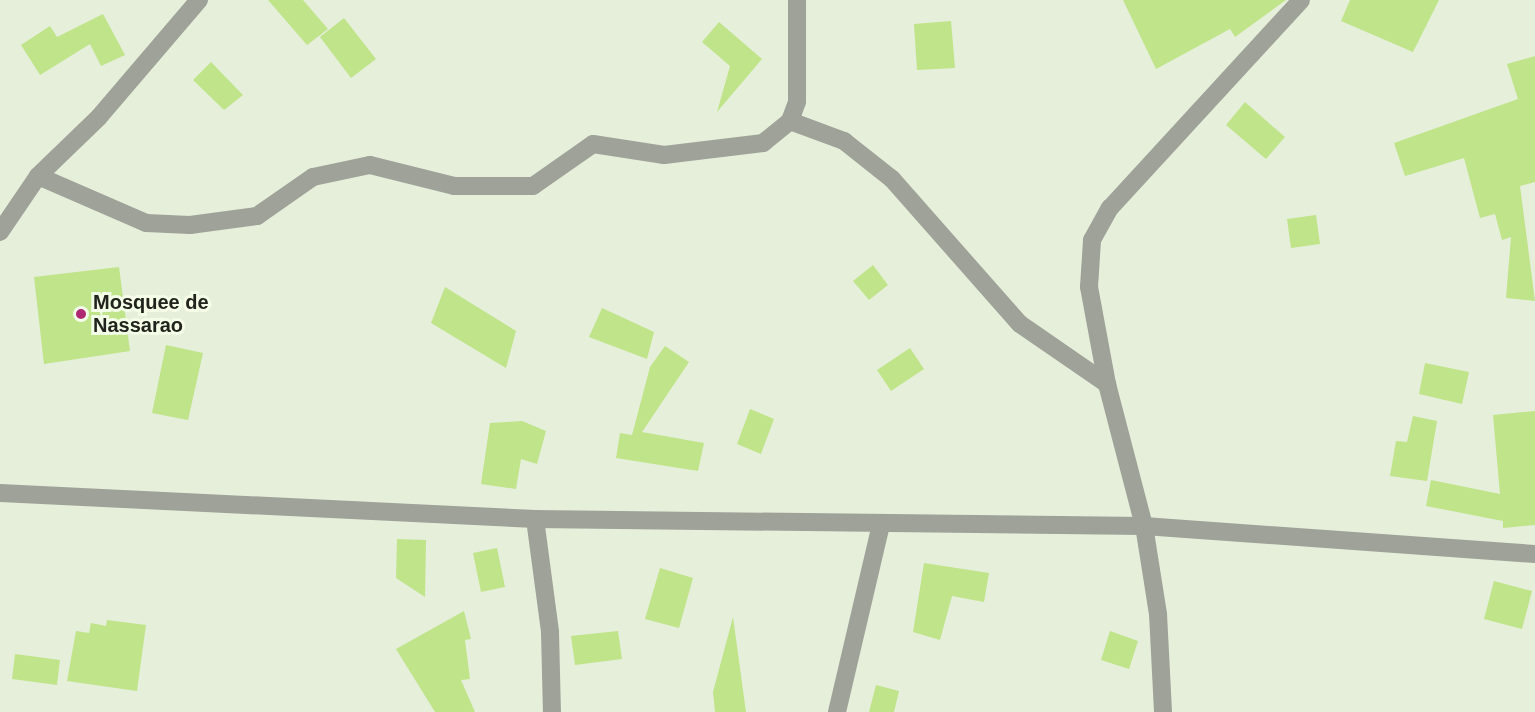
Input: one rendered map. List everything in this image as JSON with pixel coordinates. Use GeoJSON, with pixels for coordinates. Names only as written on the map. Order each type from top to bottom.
{"type":"FeatureCollection","features":[{"type":"Feature","properties":{"kind":"street"},"geometry":{"type":"LineString","coordinates":[[0,232],[38,176],[99,117],[199,0]]}},
{"type":"Feature","properties":{"kind":"street"},"geometry":{"type":"LineString","coordinates":[[38,176],[146,223],[190,225],[257,216],[313,177],[370,165],[454,186],[532,186],[593,144],[664,155],[763,143],[790,121],[797,102],[797,0]]}},
{"type":"Feature","properties":{"kind":"street"},"geometry":{"type":"LineString","coordinates":[[1163,712],[1158,614],[1144,526],[1107,384],[1089,287],[1092,240],[1110,208],[1301,0]]}},
{"type":"Feature","properties":{"kind":"street"},"geometry":{"type":"LineString","coordinates":[[790,121],[844,141],[892,179],[1020,324],[1107,384]]}},
{"type":"Feature","properties":{"kind":"street"},"geometry":{"type":"LineString","coordinates":[[0,494],[535,519],[1144,526],[1535,554]]}},
{"type":"Feature","properties":{"kind":"street"},"geometry":{"type":"LineString","coordinates":[[535,519],[549,632],[552,712]]}},
{"type":"Feature","properties":{"kind":"street"},"geometry":{"type":"LineString","coordinates":[[837,712],[881,524]]}},
{"type":"Feature","properties":{"kind":"building"},"geometry":{"type":"Polygon","coordinates":[[[268,0],[303,0],[328,29],[307,45],[268,0]]]}},
{"type":"Feature","properties":{"kind":"building"},"geometry":{"type":"Polygon","coordinates":[[[1123,0],[1286,0],[1235,37],[1230,29],[1156,69],[1123,0]]]}},
{"type":"Feature","properties":{"kind":"building"},"geometry":{"type":"Polygon","coordinates":[[[1350,0],[1439,0],[1413,52],[1341,21],[1350,0]]]}},
{"type":"Feature","properties":{"kind":"building"},"geometry":{"type":"Polygon","coordinates":[[[103,14],[125,55],[101,66],[90,44],[40,75],[21,45],[50,26],[57,37],[103,14]]]}},
{"type":"Feature","properties":{"kind":"building"},"geometry":{"type":"Polygon","coordinates":[[[344,18],[376,59],[351,78],[320,37],[344,18]]]}},
{"type":"Feature","properties":{"kind":"building"},"geometry":{"type":"Polygon","coordinates":[[[951,21],[955,68],[917,70],[914,24],[951,21]]]}},
{"type":"Feature","properties":{"kind":"building"},"geometry":{"type":"Polygon","coordinates":[[[719,22],[762,59],[717,112],[730,66],[702,42],[719,22]]]}},
{"type":"Feature","properties":{"kind":"building"},"geometry":{"type":"Polygon","coordinates":[[[1535,56],[1535,182],[1520,186],[1535,301],[1506,298],[1511,237],[1502,240],[1495,214],[1480,218],[1464,158],[1405,176],[1394,143],[1518,99],[1507,64],[1535,56]]]}},
{"type":"Feature","properties":{"kind":"building"},"geometry":{"type":"Polygon","coordinates":[[[211,62],[243,95],[224,110],[193,80],[211,62]]]}},
{"type":"Feature","properties":{"kind":"building"},"geometry":{"type":"Polygon","coordinates":[[[1245,102],[1285,137],[1266,159],[1226,125],[1245,102]]]}},
{"type":"Feature","properties":{"kind":"building"},"geometry":{"type":"Polygon","coordinates":[[[1316,215],[1320,244],[1291,248],[1287,219],[1316,215]]]}},
{"type":"Feature","properties":{"kind":"building"},"geometry":{"type":"Polygon","coordinates":[[[873,265],[888,285],[869,300],[853,281],[873,265]]]}},
{"type":"Feature","properties":{"kind":"building","name":"Mosquee de Nassarao"},"geometry":{"type":"Polygon","coordinates":[[[119,267],[130,351],[44,364],[34,277],[119,267]]]}},
{"type":"Feature","properties":{"kind":"building"},"geometry":{"type":"Polygon","coordinates":[[[445,287],[516,331],[506,368],[431,323],[445,287]]]}},
{"type":"Feature","properties":{"kind":"building"},"geometry":{"type":"Polygon","coordinates":[[[602,308],[654,332],[647,359],[589,337],[602,308]]]}},
{"type":"Feature","properties":{"kind":"building"},"geometry":{"type":"Polygon","coordinates":[[[166,345],[203,353],[188,420],[152,413],[166,345]]]}},
{"type":"Feature","properties":{"kind":"building"},"geometry":{"type":"Polygon","coordinates":[[[665,346],[689,362],[642,432],[704,443],[698,471],[616,458],[620,433],[632,435],[650,367],[665,346]]]}},
{"type":"Feature","properties":{"kind":"building"},"geometry":{"type":"Polygon","coordinates":[[[910,348],[924,369],[891,391],[877,370],[910,348]]]}},
{"type":"Feature","properties":{"kind":"building"},"geometry":{"type":"Polygon","coordinates":[[[1425,363],[1469,372],[1462,404],[1419,394],[1425,363]]]}},
{"type":"Feature","properties":{"kind":"building"},"geometry":{"type":"Polygon","coordinates":[[[750,409],[774,419],[761,454],[737,444],[750,409]]]}},
{"type":"Feature","properties":{"kind":"building"},"geometry":{"type":"Polygon","coordinates":[[[1535,411],[1535,525],[1503,528],[1503,521],[1426,506],[1431,480],[1500,494],[1493,415],[1535,411]]]}},
{"type":"Feature","properties":{"kind":"building"},"geometry":{"type":"Polygon","coordinates":[[[1413,416],[1437,421],[1427,481],[1390,476],[1396,441],[1407,442],[1413,416]]]}},
{"type":"Feature","properties":{"kind":"building"},"geometry":{"type":"Polygon","coordinates":[[[522,421],[546,431],[537,464],[521,459],[516,489],[481,484],[490,423],[522,421]]]}},
{"type":"Feature","properties":{"kind":"building"},"geometry":{"type":"Polygon","coordinates":[[[397,539],[426,540],[425,597],[396,578],[397,539]]]}},
{"type":"Feature","properties":{"kind":"building"},"geometry":{"type":"Polygon","coordinates":[[[497,548],[505,587],[481,592],[473,553],[497,548]]]}},
{"type":"Feature","properties":{"kind":"building"},"geometry":{"type":"Polygon","coordinates":[[[924,563],[989,573],[984,602],[952,596],[940,640],[913,632],[924,563]]]}},
{"type":"Feature","properties":{"kind":"building"},"geometry":{"type":"Polygon","coordinates":[[[660,568],[693,578],[679,628],[645,619],[660,568]]]}},
{"type":"Feature","properties":{"kind":"building"},"geometry":{"type":"Polygon","coordinates":[[[1494,581],[1532,591],[1522,629],[1484,619],[1494,581]]]}},
{"type":"Feature","properties":{"kind":"building"},"geometry":{"type":"Polygon","coordinates":[[[464,611],[471,639],[465,640],[470,679],[461,680],[475,712],[435,712],[396,649],[464,611]]]}},
{"type":"Feature","properties":{"kind":"building"},"geometry":{"type":"Polygon","coordinates":[[[733,617],[746,712],[715,712],[713,692],[733,617]]]}},
{"type":"Feature","properties":{"kind":"building"},"geometry":{"type":"Polygon","coordinates":[[[107,620],[146,625],[137,691],[67,681],[76,631],[89,633],[91,623],[106,626],[107,620]]]}},
{"type":"Feature","properties":{"kind":"building"},"geometry":{"type":"Polygon","coordinates":[[[618,631],[622,659],[575,665],[571,636],[618,631]]]}},
{"type":"Feature","properties":{"kind":"building"},"geometry":{"type":"Polygon","coordinates":[[[1110,631],[1138,641],[1129,669],[1101,660],[1110,631]]]}},
{"type":"Feature","properties":{"kind":"building"},"geometry":{"type":"Polygon","coordinates":[[[15,654],[60,660],[57,685],[12,679],[15,654]]]}},
{"type":"Feature","properties":{"kind":"building"},"geometry":{"type":"Polygon","coordinates":[[[876,685],[899,691],[894,712],[869,712],[876,685]]]}},
{"type":"Feature","properties":{"kind":"place","name":"Mosquee de Nassarao"},"geometry":{"type":"Point","coordinates":[81,314]}}]}
